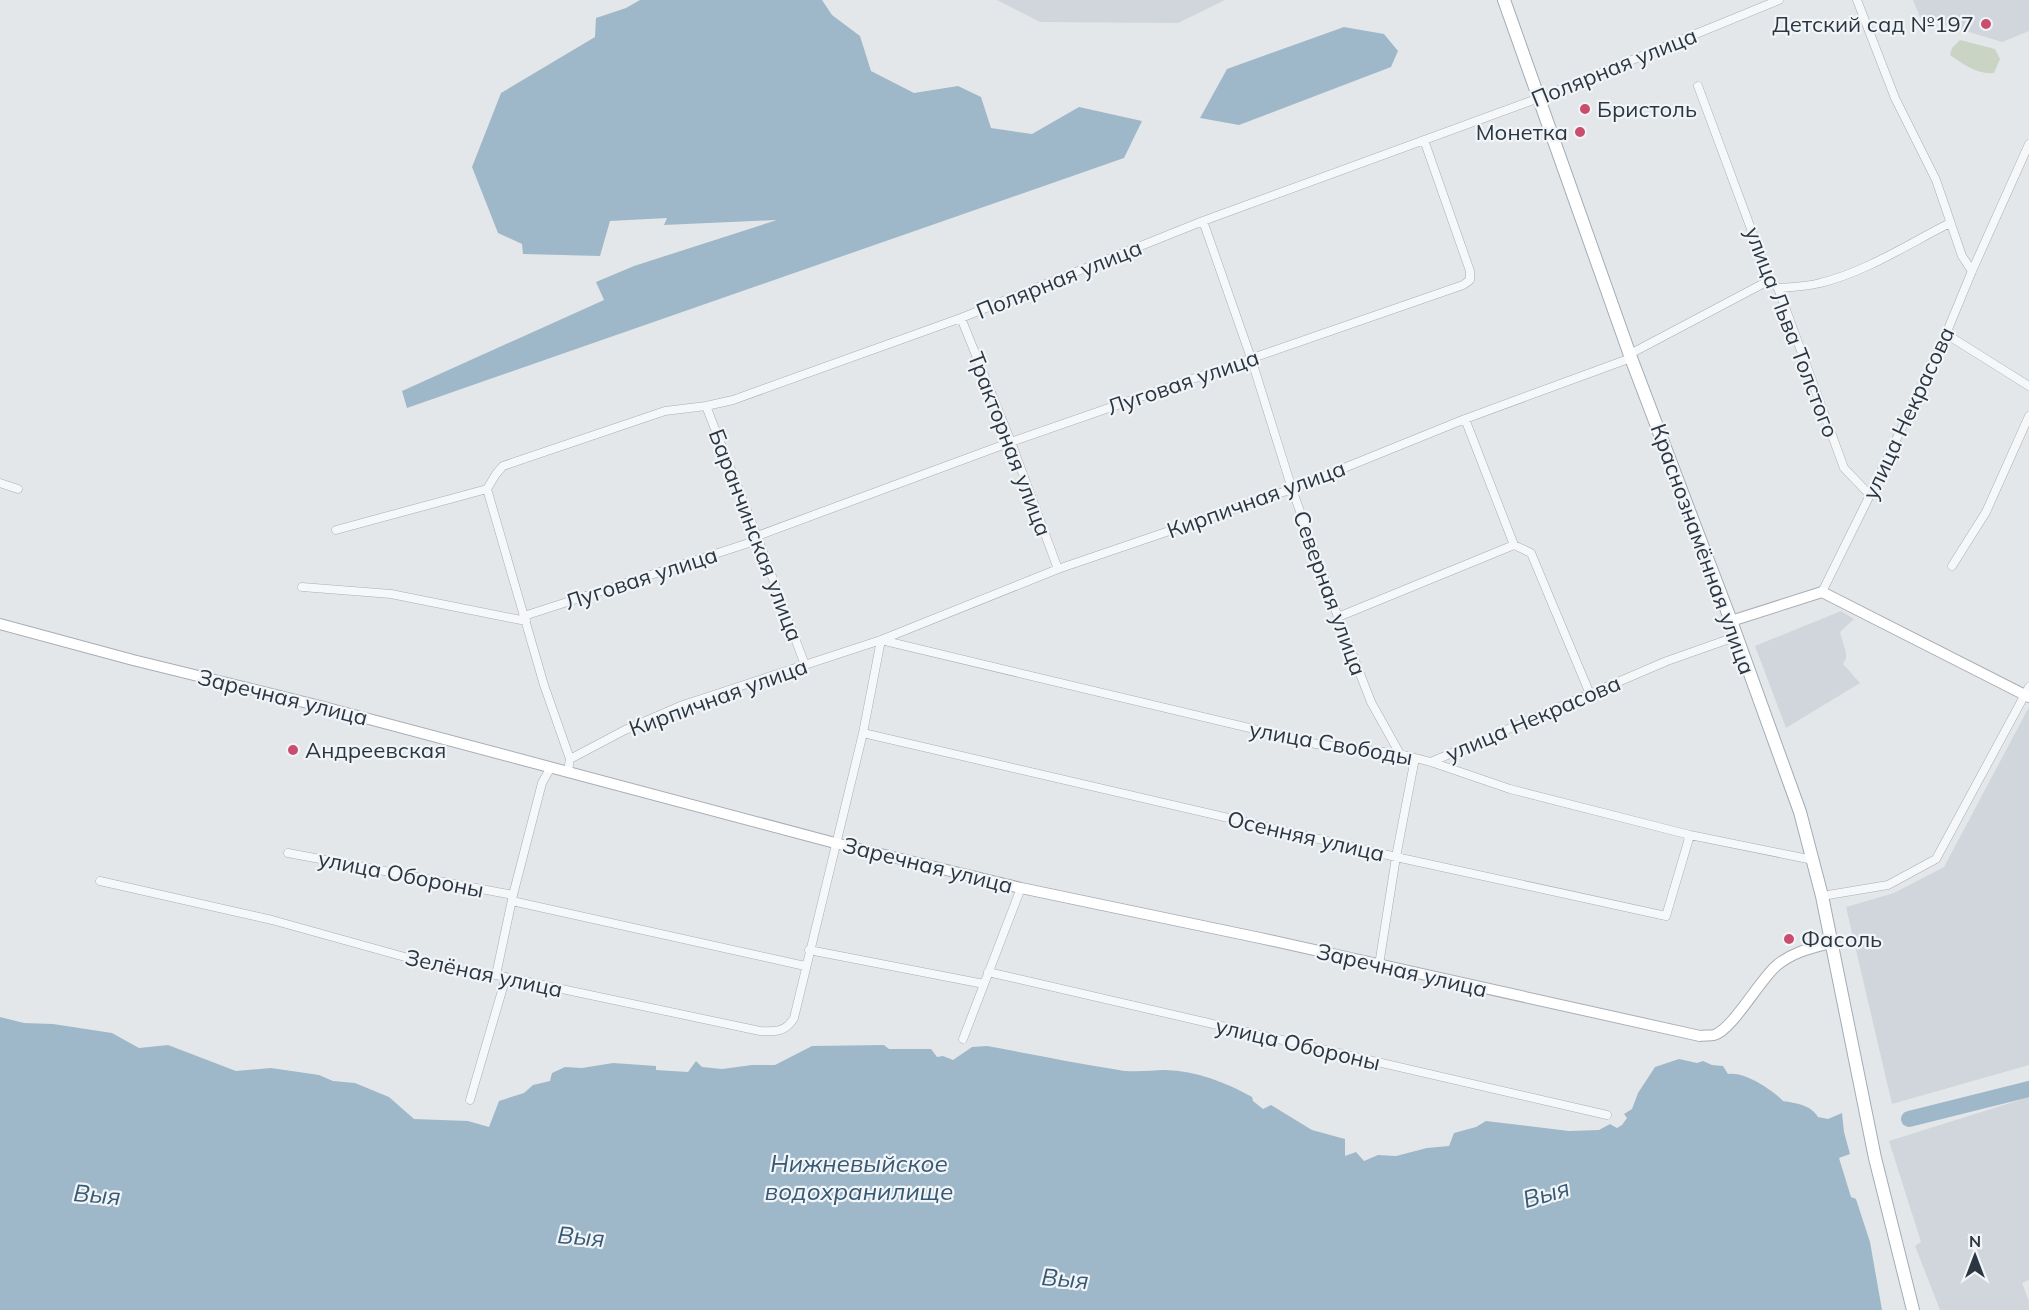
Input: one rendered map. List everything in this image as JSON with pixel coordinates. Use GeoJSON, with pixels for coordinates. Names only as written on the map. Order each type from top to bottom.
{"type":"FeatureCollection","features":[{"type":"Feature","properties":{"kind":"main road","name":"Краснознамённая улица"},"geometry":{"type":"LineString","coordinates":[[1504,0],[1631,356],[1800,812],[1822,896],[1864,1108],[1913,1310]]}},
{"type":"Feature","properties":{"kind":"street","name":"Полярная улица"},"geometry":{"type":"LineString","coordinates":[[487,489],[503,466],[665,411],[733,400],[961,318],[1203,222],[1539,98],[1779,0]]}},
{"type":"Feature","properties":{"kind":"street"},"geometry":{"type":"LineString","coordinates":[[1857,0],[1895,98],[1936,180],[1962,256],[1972,271]]}},
{"type":"Feature","properties":{"kind":"street","name":"улица Льва Толстого"},"geometry":{"type":"LineString","coordinates":[[1698,86],[1770,280],[1778,288],[1844,468],[1870,495]]}},
{"type":"Feature","properties":{"kind":"street","name":"Луговая улица"},"geometry":{"type":"LineString","coordinates":[[302,587],[391,594],[525,619],[758,538],[1011,442],[1463,285],[1470,280],[1470,271],[1424,140]]}},
{"type":"Feature","properties":{"kind":"street","name":"улица Некрасова"},"geometry":{"type":"LineString","coordinates":[[1822,592],[1946,334],[2029,144]]}},
{"type":"Feature","properties":{"kind":"street","name":"Северная улица"},"geometry":{"type":"LineString","coordinates":[[1203,222],[1251,358],[1292,489],[1338,617],[1371,702],[1400,754]]}},
{"type":"Feature","properties":{"kind":"street"},"geometry":{"type":"LineString","coordinates":[[1778,288],[1818,284],[1843,276],[1950,223]]}},
{"type":"Feature","properties":{"kind":"street","name":"Кирпичная улица"},"geometry":{"type":"LineString","coordinates":[[570,759],[625,730],[683,705],[881,640],[1058,570],[1292,489],[1465,419],[1631,356],[1770,280]]}},
{"type":"Feature","properties":{"kind":"street","name":"Тракторная улица"},"geometry":{"type":"LineString","coordinates":[[961,318],[1011,442],[1058,570]]}},
{"type":"Feature","properties":{"kind":"street"},"geometry":{"type":"LineString","coordinates":[[1946,334],[2029,386]]}},
{"type":"Feature","properties":{"kind":"street","name":"Баранчинская улица"},"geometry":{"type":"LineString","coordinates":[[706,406],[805,665]]}},
{"type":"Feature","properties":{"kind":"street"},"geometry":{"type":"LineString","coordinates":[[1952,566],[1986,512],[2029,416]]}},
{"type":"Feature","properties":{"kind":"street"},"geometry":{"type":"LineString","coordinates":[[1465,419],[1514,545],[1531,553],[1590,694]]}},
{"type":"Feature","properties":{"kind":"street"},"geometry":{"type":"LineString","coordinates":[[0,483],[18,489]]}},
{"type":"Feature","properties":{"kind":"street"},"geometry":{"type":"LineString","coordinates":[[336,530],[487,489],[544,686],[570,759],[568,771]]}},
{"type":"Feature","properties":{"kind":"street"},"geometry":{"type":"LineString","coordinates":[[1338,617],[1514,545]]}},
{"type":"Feature","properties":{"kind":"street"},"geometry":{"type":"LineString","coordinates":[[1731,621],[1822,592],[2028,693],[1936,859],[1888,885],[1822,896]]}},
{"type":"Feature","properties":{"kind":"street","name":"Заречная улица"},"geometry":{"type":"LineString","coordinates":[[0,624],[568,771],[835,843],[1021,888],[1700,1036],[1715,1035],[1728,1025],[1764,978],[1784,960],[1803,950],[1831,943]]}},
{"type":"Feature","properties":{"kind":"street","name":"улица Некрасова"},"geometry":{"type":"LineString","coordinates":[[1431,762],[1667,661],[1736,637]]}},
{"type":"Feature","properties":{"kind":"street"},"geometry":{"type":"LineString","coordinates":[[805,966],[863,733],[881,640]]}},
{"type":"Feature","properties":{"kind":"street","name":"улица Свободы"},"geometry":{"type":"LineString","coordinates":[[881,640],[1316,744],[1400,754],[1510,789],[1690,834],[1813,860]]}},
{"type":"Feature","properties":{"kind":"street","name":"Осенняя улица"},"geometry":{"type":"LineString","coordinates":[[863,733],[1396,857],[1666,916],[1690,834]]}},
{"type":"Feature","properties":{"kind":"street"},"geometry":{"type":"LineString","coordinates":[[1379,965],[1414,758]]}},
{"type":"Feature","properties":{"kind":"street"},"geometry":{"type":"LineString","coordinates":[[496,975],[542,783],[551,767]]}},
{"type":"Feature","properties":{"kind":"street","name":"улица Обороны"},"geometry":{"type":"LineString","coordinates":[[288,853],[513,898],[805,966]]}},
{"type":"Feature","properties":{"kind":"street","name":"Зелёная улица"},"geometry":{"type":"LineString","coordinates":[[100,881],[272,920],[455,971],[496,975],[760,1031],[774,1032],[789,1026],[794,1018],[805,966]]}},
{"type":"Feature","properties":{"kind":"street"},"geometry":{"type":"LineString","coordinates":[[963,1039],[1021,888]]}},
{"type":"Feature","properties":{"kind":"street"},"geometry":{"type":"LineString","coordinates":[[809,950],[984,984]]}},
{"type":"Feature","properties":{"kind":"street","name":"улица Обороны"},"geometry":{"type":"LineString","coordinates":[[988,972],[1607,1115]]}},
{"type":"Feature","properties":{"kind":"street"},"geometry":{"type":"LineString","coordinates":[[470,1100],[506,977]]}},
{"type":"Feature","properties":{"kind":"shaded area"},"geometry":{"type":"Polygon","coordinates":[[[997,0],[1225,0],[1178,23],[1040,22],[997,0]]]}},
{"type":"Feature","properties":{"kind":"shaded area","name":"Детский сад №197"},"geometry":{"type":"Polygon","coordinates":[[[1913,0],[2029,0],[2029,31],[2002,42],[1920,17],[1913,0]]]}},
{"type":"Feature","properties":{"kind":"shaded area"},"geometry":{"type":"Polygon","coordinates":[[[1841,611],[1854,619],[1840,632],[1846,653],[1843,664],[1860,683],[1786,728],[1755,646],[1841,611]]]}},
{"type":"Feature","properties":{"kind":"shaded area"},"geometry":{"type":"Polygon","coordinates":[[[2029,707],[2029,1065],[1892,1104],[1846,907],[1894,893],[1944,867],[2029,707]]]}},
{"type":"Feature","properties":{"kind":"shaded area"},"geometry":{"type":"Polygon","coordinates":[[[2029,1097],[2029,1280],[2022,1283],[2029,1301],[2029,1310],[1940,1310],[1915,1246],[1921,1242],[1889,1141],[2029,1097]]]}},
{"type":"Feature","properties":{"kind":"green space"},"geometry":{"type":"Polygon","coordinates":[[[1960,40],[1995,49],[2000,59],[1994,73],[1976,71],[1950,55],[1952,48],[1960,40]]]}},
{"type":"Feature","properties":{"kind":"water"},"geometry":{"type":"Polygon","coordinates":[[[640,0],[822,0],[832,15],[860,36],[871,71],[914,93],[958,86],[981,97],[991,128],[1032,134],[1079,107],[1142,121],[1124,158],[407,408],[402,391],[604,300],[596,282],[634,266],[777,220],[664,225],[667,218],[610,221],[600,256],[523,254],[522,244],[498,233],[472,167],[501,93],[595,37],[596,18],[626,8],[640,0]]]}},
{"type":"Feature","properties":{"kind":"water"},"geometry":{"type":"Polygon","coordinates":[[[1344,27],[1384,34],[1398,51],[1391,67],[1239,125],[1200,118],[1227,69],[1344,27]]]}},
{"type":"Feature","properties":{"kind":"water","name":"Нижневыйское водохранилище"},"geometry":{"type":"Polygon","coordinates":[[[0,1017],[24,1023],[53,1024],[112,1033],[139,1048],[168,1045],[236,1071],[271,1068],[319,1075],[333,1081],[355,1083],[389,1097],[414,1119],[468,1121],[489,1127],[499,1101],[524,1093],[533,1085],[550,1081],[552,1073],[565,1067],[582,1068],[613,1063],[656,1066],[656,1070],[688,1072],[696,1061],[702,1067],[722,1069],[775,1065],[812,1046],[884,1045],[889,1049],[931,1049],[937,1057],[943,1056],[953,1060],[972,1047],[987,1046],[1125,1071],[1165,1070],[1210,1078],[1252,1097],[1253,1101],[1263,1109],[1271,1105],[1312,1130],[1345,1139],[1345,1156],[1356,1152],[1364,1161],[1378,1155],[1396,1156],[1427,1148],[1449,1146],[1454,1133],[1476,1127],[1486,1121],[1569,1131],[1599,1130],[1610,1124],[1617,1128],[1627,1118],[1624,1114],[1632,1109],[1638,1093],[1655,1067],[1679,1059],[1697,1063],[1703,1061],[1723,1066],[1728,1074],[1750,1078],[1783,1101],[1807,1107],[1818,1117],[1828,1119],[1842,1113],[1850,1154],[1839,1158],[1851,1197],[1856,1199],[1870,1242],[1882,1310],[0,1310],[0,1017]]]}},
{"type":"Feature","properties":{"kind":"waterway","name":"Выя"},"geometry":{"type":"LineString","coordinates":[[1909,1119],[2029,1089]]}},
{"type":"Feature","properties":{"kind":"place","name":"Детский сад №197"},"geometry":{"type":"Point","coordinates":[1986,24]}},
{"type":"Feature","properties":{"kind":"place","name":"Бристоль"},"geometry":{"type":"Point","coordinates":[1585,109]}},
{"type":"Feature","properties":{"kind":"place","name":"Монетка"},"geometry":{"type":"Point","coordinates":[1580,132]}},
{"type":"Feature","properties":{"kind":"place","name":"Андреевская"},"geometry":{"type":"Point","coordinates":[293,750]}},
{"type":"Feature","properties":{"kind":"place","name":"Фасоль"},"geometry":{"type":"Point","coordinates":[1789,939]}}]}
